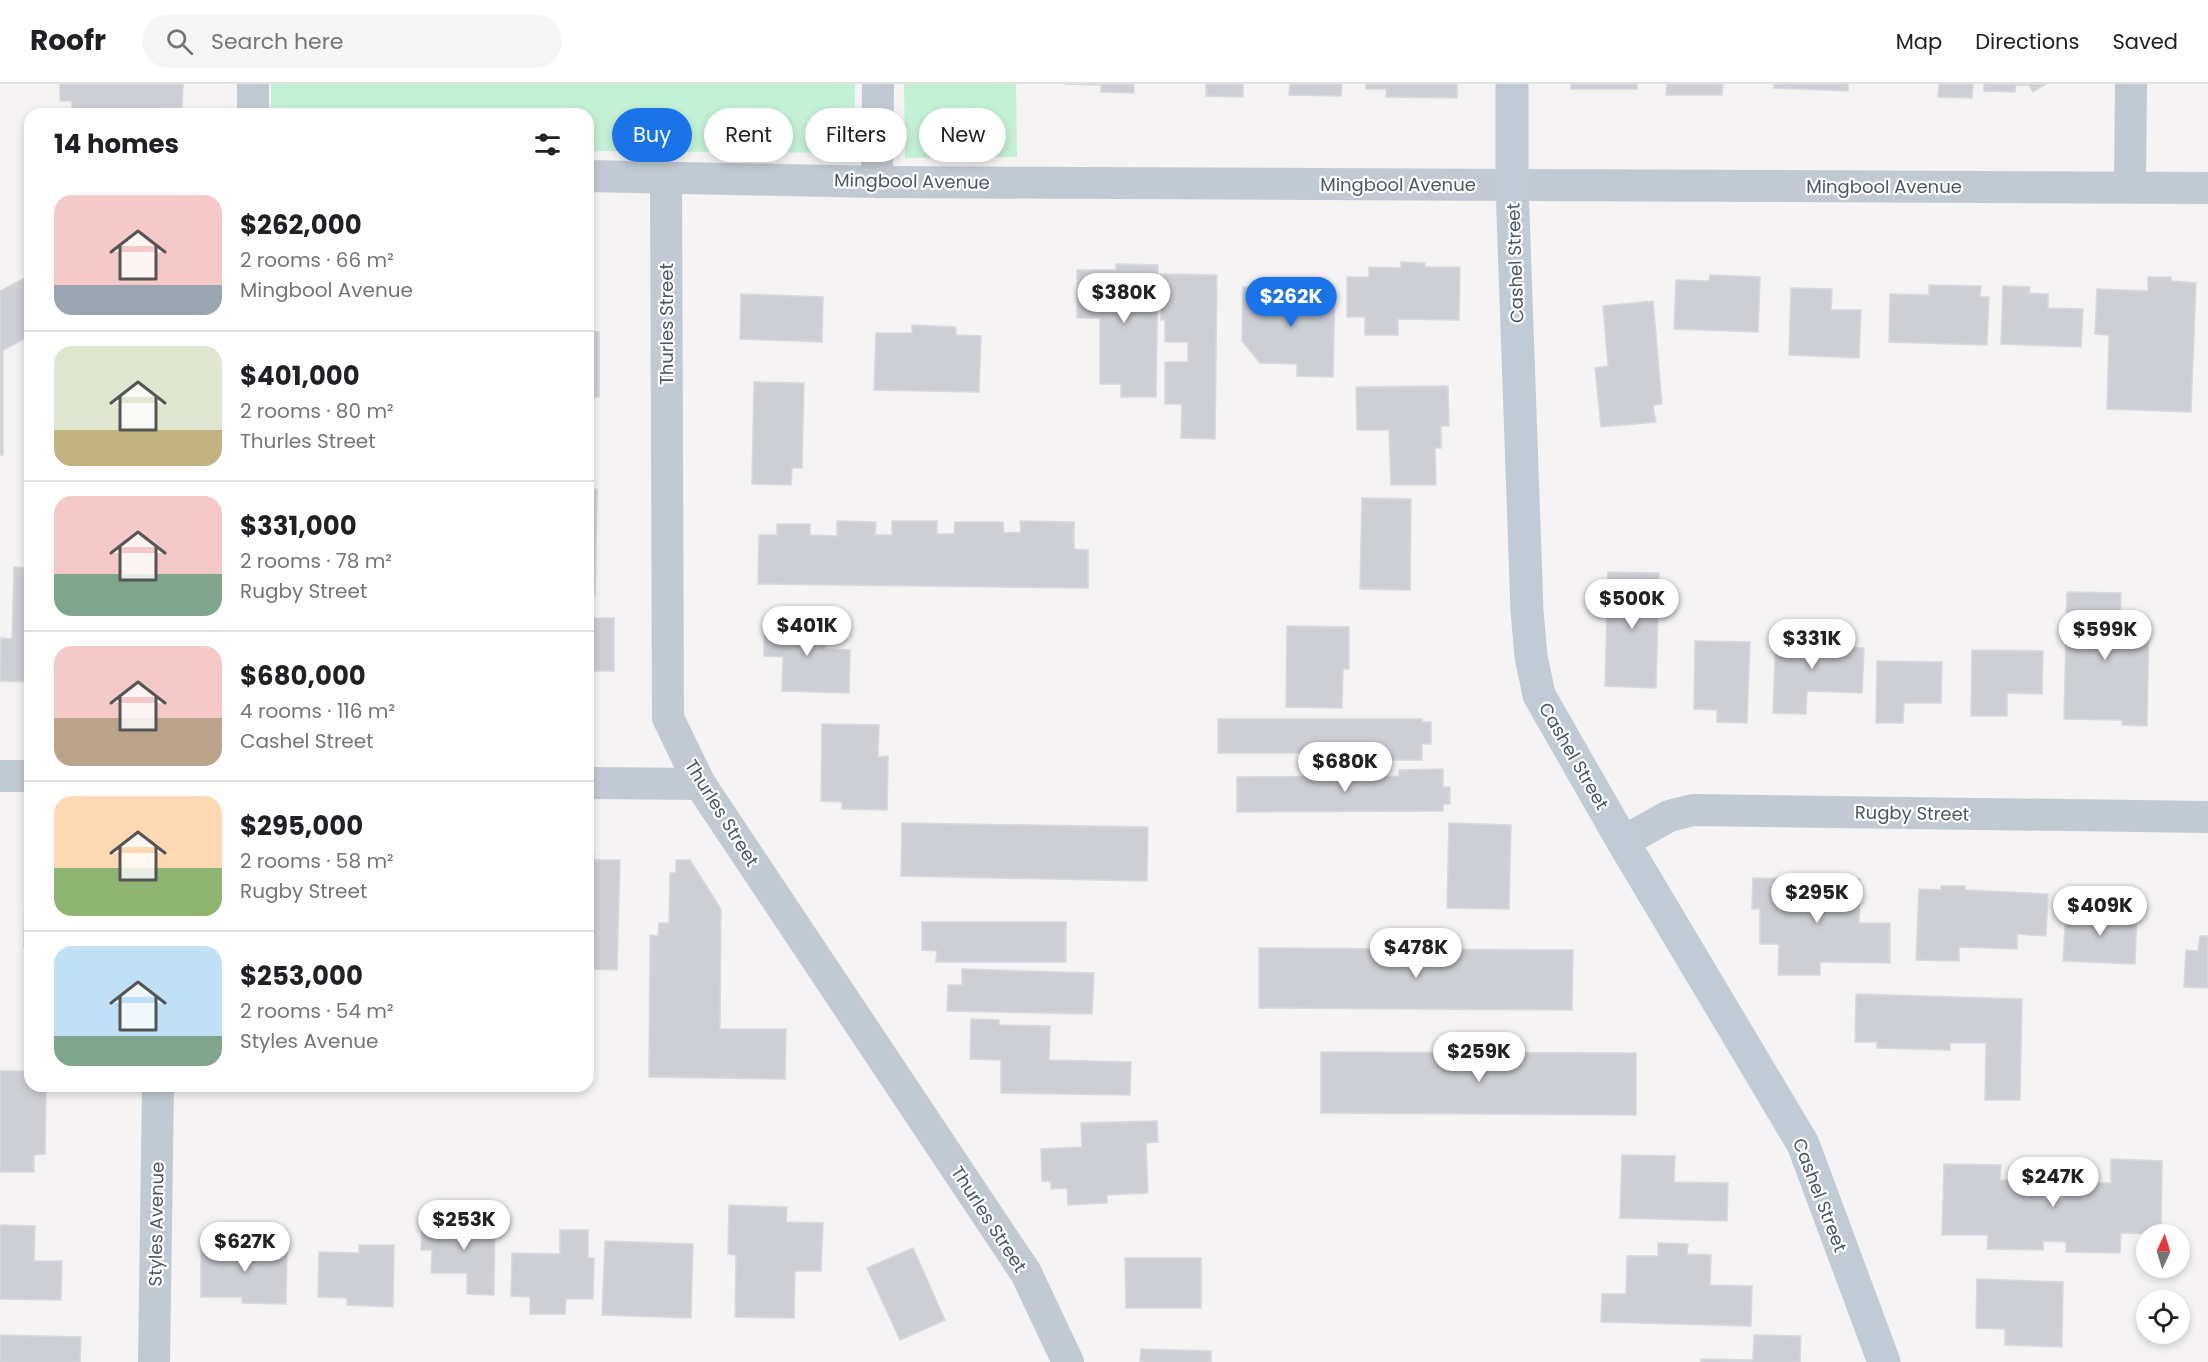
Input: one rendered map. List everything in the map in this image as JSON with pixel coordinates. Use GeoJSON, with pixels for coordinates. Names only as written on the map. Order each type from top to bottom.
{"type":"FeatureCollection","features":[{"type":"Feature","properties":{"kind":"street"},"geometry":{"type":"LineString","coordinates":[[253,84],[253,108]]}},
{"type":"Feature","properties":{"kind":"street"},"geometry":{"type":"LineString","coordinates":[[877,182],[878,84]]}},
{"type":"Feature","properties":{"kind":"street","name":"Cashel Street"},"geometry":{"type":"LineString","coordinates":[[1512,84],[1512,185],[1527,611],[1531,656],[1539,695],[1623,842],[1803,1144],[1884,1362]]}},
{"type":"Feature","properties":{"kind":"street"},"geometry":{"type":"LineString","coordinates":[[2130,187],[2131,84]]}},
{"type":"Feature","properties":{"kind":"street","name":"Mingbool Avenue"},"geometry":{"type":"LineString","coordinates":[[594,176],[877,182],[2208,188]]}},
{"type":"Feature","properties":{"kind":"street","name":"Thurles Street"},"geometry":{"type":"LineString","coordinates":[[666,178],[668,718],[700,784],[1026,1273],[1068,1362]]}},
{"type":"Feature","properties":{"kind":"street"},"geometry":{"type":"LineString","coordinates":[[0,776],[24,776]]}},
{"type":"Feature","properties":{"kind":"street"},"geometry":{"type":"LineString","coordinates":[[594,783],[700,784]]}},
{"type":"Feature","properties":{"kind":"street","name":"Rugby Street"},"geometry":{"type":"LineString","coordinates":[[1623,842],[1669,816],[1693,810],[2208,817]]}},
{"type":"Feature","properties":{"kind":"street","name":"Styles Avenue"},"geometry":{"type":"LineString","coordinates":[[154,1362],[158,1092]]}},
{"type":"Feature","properties":{"kind":"green space"},"geometry":{"type":"Polygon","coordinates":[[[271,84],[855,84],[855,108],[805,108],[805,153],[793,153],[793,108],[704,108],[704,152],[692,152],[692,108],[612,108],[612,151],[594,151],[594,108],[271,108],[271,84]]]}},
{"type":"Feature","properties":{"kind":"green space"},"geometry":{"type":"Polygon","coordinates":[[[904,84],[1016,84],[1017,157],[1006,157],[1006,108],[919,108],[919,158],[907,158],[907,108],[904,108],[904,84]]]}},
{"type":"Feature","properties":{"kind":"building"},"geometry":{"type":"Polygon","coordinates":[[[60,84],[183,84],[182,108],[72,108],[72,101],[60,101],[60,84]]]}},
{"type":"Feature","properties":{"kind":"building"},"geometry":{"type":"Polygon","coordinates":[[[1065,84],[1134,84],[1134,93],[1101,92],[1101,85],[1065,84]]]}},
{"type":"Feature","properties":{"kind":"building"},"geometry":{"type":"Polygon","coordinates":[[[1206,84],[1243,84],[1243,97],[1206,96],[1206,84]]]}},
{"type":"Feature","properties":{"kind":"building"},"geometry":{"type":"Polygon","coordinates":[[[1290,84],[1342,84],[1341,96],[1289,95],[1290,84]]]}},
{"type":"Feature","properties":{"kind":"building"},"geometry":{"type":"Polygon","coordinates":[[[1366,84],[1457,84],[1457,98],[1386,97],[1386,89],[1366,89],[1366,84]]]}},
{"type":"Feature","properties":{"kind":"building"},"geometry":{"type":"Polygon","coordinates":[[[1571,84],[1637,84],[1637,89],[1571,89],[1571,84]]]}},
{"type":"Feature","properties":{"kind":"building"},"geometry":{"type":"Polygon","coordinates":[[[1667,84],[1723,84],[1722,95],[1666,95],[1667,84]]]}},
{"type":"Feature","properties":{"kind":"building"},"geometry":{"type":"Polygon","coordinates":[[[1774,84],[1848,84],[1848,91],[1774,88],[1774,84]]]}},
{"type":"Feature","properties":{"kind":"building"},"geometry":{"type":"Polygon","coordinates":[[[1939,84],[1973,84],[1972,98],[1938,97],[1939,84]]]}},
{"type":"Feature","properties":{"kind":"building"},"geometry":{"type":"Polygon","coordinates":[[[1984,84],[2046,84],[2033,92],[2029,85],[2016,85],[2015,92],[1984,91],[1984,84]]]}},
{"type":"Feature","properties":{"kind":"building"},"geometry":{"type":"Polygon","coordinates":[[[1401,262],[1425,263],[1425,267],[1460,267],[1459,320],[1398,319],[1398,335],[1365,335],[1365,317],[1347,317],[1347,277],[1369,277],[1369,267],[1401,268],[1401,262]]]}},
{"type":"Feature","properties":{"kind":"building"},"geometry":{"type":"Polygon","coordinates":[[[1116,264],[1158,265],[1156,397],[1121,397],[1121,384],[1100,384],[1100,318],[1077,318],[1077,270],[1116,270],[1116,264]]]}},
{"type":"Feature","properties":{"kind":"building"},"geometry":{"type":"Polygon","coordinates":[[[1161,274],[1217,275],[1215,439],[1181,438],[1182,404],[1165,404],[1165,362],[1188,362],[1188,342],[1165,342],[1165,319],[1161,320],[1161,274]]]}},
{"type":"Feature","properties":{"kind":"building"},"geometry":{"type":"Polygon","coordinates":[[[1710,275],[1760,277],[1758,332],[1674,329],[1676,280],[1709,281],[1710,275]]]}},
{"type":"Feature","properties":{"kind":"building"},"geometry":{"type":"Polygon","coordinates":[[[2148,277],[2171,277],[2171,281],[2196,283],[2191,412],[2107,409],[2109,335],[2095,334],[2097,289],[2148,291],[2148,277]]]}},
{"type":"Feature","properties":{"kind":"building"},"geometry":{"type":"Polygon","coordinates":[[[24,278],[24,339],[3,350],[3,455],[0,455],[0,291],[24,278]]]}},
{"type":"Feature","properties":{"kind":"building"},"geometry":{"type":"Polygon","coordinates":[[[1929,285],[1981,286],[1980,297],[1989,297],[1987,345],[1889,342],[1890,294],[1929,295],[1929,285]]]}},
{"type":"Feature","properties":{"kind":"building"},"geometry":{"type":"Polygon","coordinates":[[[2003,286],[2030,287],[2029,293],[2048,294],[2048,308],[2083,309],[2081,347],[2001,344],[2003,286]]]}},
{"type":"Feature","properties":{"kind":"building"},"geometry":{"type":"Polygon","coordinates":[[[1243,287],[1335,289],[1333,377],[1297,376],[1297,364],[1260,363],[1242,341],[1243,287]]]}},
{"type":"Feature","properties":{"kind":"building"},"geometry":{"type":"Polygon","coordinates":[[[1791,288],[1832,289],[1831,310],[1861,310],[1859,358],[1789,355],[1791,288]]]}},
{"type":"Feature","properties":{"kind":"building"},"geometry":{"type":"Polygon","coordinates":[[[741,294],[823,297],[822,342],[740,339],[741,294]]]}},
{"type":"Feature","properties":{"kind":"building"},"geometry":{"type":"Polygon","coordinates":[[[1653,301],[1662,404],[1653,405],[1656,422],[1601,427],[1595,368],[1608,366],[1603,306],[1653,301]]]}},
{"type":"Feature","properties":{"kind":"building"},"geometry":{"type":"Polygon","coordinates":[[[912,325],[956,327],[956,335],[981,336],[979,392],[874,390],[876,333],[912,333],[912,325]]]}},
{"type":"Feature","properties":{"kind":"building"},"geometry":{"type":"Polygon","coordinates":[[[594,332],[599,332],[599,397],[594,397],[594,332]]]}},
{"type":"Feature","properties":{"kind":"building"},"geometry":{"type":"Polygon","coordinates":[[[754,382],[804,383],[802,468],[792,468],[791,485],[752,484],[754,382]]]}},
{"type":"Feature","properties":{"kind":"building"},"geometry":{"type":"Polygon","coordinates":[[[1448,386],[1449,426],[1441,426],[1441,448],[1435,448],[1436,485],[1391,485],[1389,430],[1357,430],[1356,387],[1448,386]]]}},
{"type":"Feature","properties":{"kind":"building"},"geometry":{"type":"Polygon","coordinates":[[[594,489],[597,489],[595,595],[594,489]]]}},
{"type":"Feature","properties":{"kind":"building"},"geometry":{"type":"Polygon","coordinates":[[[1362,498],[1411,499],[1410,590],[1360,589],[1362,498]]]}},
{"type":"Feature","properties":{"kind":"building"},"geometry":{"type":"Polygon","coordinates":[[[837,521],[876,522],[875,535],[892,535],[892,521],[937,521],[937,534],[954,534],[955,522],[1003,522],[1004,533],[1021,532],[1020,521],[1074,522],[1074,549],[1088,550],[1088,588],[758,584],[759,535],[777,535],[777,524],[810,524],[810,535],[837,536],[837,521]]]}},
{"type":"Feature","properties":{"kind":"building"},"geometry":{"type":"Polygon","coordinates":[[[14,567],[24,568],[24,682],[0,681],[1,638],[12,639],[14,567]]]}},
{"type":"Feature","properties":{"kind":"building"},"geometry":{"type":"Polygon","coordinates":[[[1608,572],[1659,573],[1656,688],[1605,686],[1608,572]]]}},
{"type":"Feature","properties":{"kind":"building"},"geometry":{"type":"Polygon","coordinates":[[[2067,592],[2121,593],[2120,623],[2149,624],[2147,726],[2122,725],[2122,720],[2064,719],[2067,592]]]}},
{"type":"Feature","properties":{"kind":"building"},"geometry":{"type":"Polygon","coordinates":[[[594,618],[614,618],[614,671],[594,671],[594,618]]]}},
{"type":"Feature","properties":{"kind":"building"},"geometry":{"type":"Polygon","coordinates":[[[764,619],[825,621],[825,649],[850,650],[849,693],[782,691],[783,657],[764,656],[764,619]]]}},
{"type":"Feature","properties":{"kind":"building"},"geometry":{"type":"Polygon","coordinates":[[[1287,626],[1349,627],[1349,669],[1343,669],[1342,708],[1286,707],[1287,626]]]}},
{"type":"Feature","properties":{"kind":"building"},"geometry":{"type":"Polygon","coordinates":[[[1776,630],[1812,630],[1812,646],[1864,648],[1862,693],[1807,691],[1806,714],[1773,713],[1776,630]]]}},
{"type":"Feature","properties":{"kind":"building"},"geometry":{"type":"Polygon","coordinates":[[[1695,641],[1750,642],[1747,723],[1717,722],[1717,710],[1694,709],[1695,641]]]}},
{"type":"Feature","properties":{"kind":"building"},"geometry":{"type":"Polygon","coordinates":[[[1972,650],[2043,651],[2042,694],[2007,693],[2007,716],[1971,716],[1972,650]]]}},
{"type":"Feature","properties":{"kind":"building"},"geometry":{"type":"Polygon","coordinates":[[[1877,661],[1942,662],[1941,703],[1904,703],[1903,723],[1876,723],[1877,661]]]}},
{"type":"Feature","properties":{"kind":"building"},"geometry":{"type":"Polygon","coordinates":[[[1218,719],[1422,719],[1422,722],[1431,722],[1431,744],[1422,744],[1422,760],[1383,760],[1383,753],[1218,753],[1218,719]]]}},
{"type":"Feature","properties":{"kind":"building"},"geometry":{"type":"Polygon","coordinates":[[[822,724],[879,725],[878,757],[888,756],[887,810],[842,809],[842,802],[821,801],[822,724]]]}},
{"type":"Feature","properties":{"kind":"building"},"geometry":{"type":"Polygon","coordinates":[[[1443,769],[1443,787],[1450,787],[1450,804],[1443,804],[1443,811],[1237,812],[1237,777],[1399,776],[1399,770],[1443,769]]]}},
{"type":"Feature","properties":{"kind":"building"},"geometry":{"type":"Polygon","coordinates":[[[902,823],[1148,827],[1147,881],[901,876],[902,823]]]}},
{"type":"Feature","properties":{"kind":"building"},"geometry":{"type":"Polygon","coordinates":[[[1449,823],[1511,825],[1509,909],[1447,908],[1449,823]]]}},
{"type":"Feature","properties":{"kind":"building"},"geometry":{"type":"Polygon","coordinates":[[[594,860],[620,860],[617,970],[594,969],[594,860]]]}},
{"type":"Feature","properties":{"kind":"building"},"geometry":{"type":"Polygon","coordinates":[[[676,860],[690,860],[721,909],[720,1029],[786,1029],[785,1079],[649,1077],[650,935],[658,936],[659,923],[669,923],[670,873],[676,873],[676,860]]]}},
{"type":"Feature","properties":{"kind":"building"},"geometry":{"type":"Polygon","coordinates":[[[1753,878],[1860,879],[1859,923],[1890,923],[1890,963],[1820,962],[1820,975],[1778,975],[1779,944],[1760,944],[1760,909],[1752,909],[1753,878]]]}},
{"type":"Feature","properties":{"kind":"building"},"geometry":{"type":"Polygon","coordinates":[[[1941,886],[1965,886],[1965,890],[2048,894],[2046,936],[2017,934],[2017,949],[1959,947],[1959,961],[1916,960],[1919,889],[1941,890],[1941,886]]]}},
{"type":"Feature","properties":{"kind":"building"},"geometry":{"type":"Polygon","coordinates":[[[2066,909],[2137,912],[2135,964],[2063,961],[2066,909]]]}},
{"type":"Feature","properties":{"kind":"building"},"geometry":{"type":"Polygon","coordinates":[[[922,922],[1066,922],[1066,962],[936,962],[937,951],[922,950],[922,922]]]}},
{"type":"Feature","properties":{"kind":"building"},"geometry":{"type":"Polygon","coordinates":[[[2200,936],[2208,936],[2208,988],[2184,987],[2186,950],[2198,951],[2200,936]]]}},
{"type":"Feature","properties":{"kind":"building"},"geometry":{"type":"Polygon","coordinates":[[[1259,948],[1573,950],[1572,1010],[1259,1008],[1259,948]]]}},
{"type":"Feature","properties":{"kind":"building"},"geometry":{"type":"Polygon","coordinates":[[[962,969],[1094,973],[1092,1014],[947,1011],[948,985],[962,985],[962,969]]]}},
{"type":"Feature","properties":{"kind":"building"},"geometry":{"type":"Polygon","coordinates":[[[1856,994],[2022,999],[2020,1100],[1985,1100],[1986,1043],[1950,1043],[1950,1050],[1877,1048],[1877,1042],[1855,1042],[1856,994]]]}},
{"type":"Feature","properties":{"kind":"building"},"geometry":{"type":"Polygon","coordinates":[[[971,1019],[999,1020],[999,1025],[1050,1026],[1049,1060],[1131,1062],[1130,1095],[1001,1093],[1001,1060],[970,1059],[971,1019]]]}},
{"type":"Feature","properties":{"kind":"building"},"geometry":{"type":"Polygon","coordinates":[[[1321,1052],[1636,1053],[1636,1115],[1321,1113],[1321,1052]]]}},
{"type":"Feature","properties":{"kind":"building"},"geometry":{"type":"Polygon","coordinates":[[[0,1071],[24,1071],[24,1092],[46,1092],[45,1154],[34,1155],[34,1172],[0,1172],[0,1071]]]}},
{"type":"Feature","properties":{"kind":"building"},"geometry":{"type":"Polygon","coordinates":[[[1157,1121],[1158,1142],[1146,1143],[1148,1193],[1107,1195],[1107,1203],[1068,1205],[1067,1188],[1051,1189],[1051,1181],[1042,1181],[1041,1149],[1082,1147],[1081,1123],[1157,1121]]]}},
{"type":"Feature","properties":{"kind":"building"},"geometry":{"type":"Polygon","coordinates":[[[1622,1155],[1675,1156],[1674,1182],[1728,1183],[1727,1221],[1620,1218],[1622,1155]]]}},
{"type":"Feature","properties":{"kind":"building"},"geometry":{"type":"Polygon","coordinates":[[[2111,1159],[2162,1161],[2161,1224],[2136,1224],[2136,1233],[2121,1233],[2120,1253],[2066,1252],[2066,1242],[2043,1241],[2043,1250],[1987,1249],[1988,1235],[1942,1235],[1944,1164],[2001,1165],[2000,1180],[2045,1181],[2045,1199],[2063,1199],[2063,1183],[2111,1183],[2111,1159]]]}},
{"type":"Feature","properties":{"kind":"building"},"geometry":{"type":"Polygon","coordinates":[[[729,1205],[787,1207],[786,1222],[823,1223],[821,1271],[795,1271],[794,1318],[735,1317],[736,1255],[728,1254],[729,1205]]]}},
{"type":"Feature","properties":{"kind":"building"},"geometry":{"type":"Polygon","coordinates":[[[470,1214],[495,1214],[494,1295],[467,1294],[467,1273],[431,1273],[432,1250],[421,1250],[422,1223],[470,1223],[470,1214]]]}},
{"type":"Feature","properties":{"kind":"building"},"geometry":{"type":"Polygon","coordinates":[[[0,1225],[35,1226],[34,1261],[62,1261],[61,1300],[0,1299],[0,1225]]]}},
{"type":"Feature","properties":{"kind":"building"},"geometry":{"type":"Polygon","coordinates":[[[560,1230],[588,1230],[588,1258],[594,1258],[593,1299],[566,1299],[565,1314],[530,1314],[530,1297],[511,1296],[512,1253],[560,1254],[560,1230]]]}},
{"type":"Feature","properties":{"kind":"building"},"geometry":{"type":"Polygon","coordinates":[[[605,1241],[693,1244],[691,1318],[602,1315],[605,1241]]]}},
{"type":"Feature","properties":{"kind":"building"},"geometry":{"type":"Polygon","coordinates":[[[1658,1243],[1688,1244],[1687,1254],[1711,1255],[1710,1285],[1752,1286],[1751,1326],[1601,1322],[1602,1294],[1626,1294],[1627,1256],[1658,1256],[1658,1243]]]}},
{"type":"Feature","properties":{"kind":"building"},"geometry":{"type":"Polygon","coordinates":[[[201,1245],[287,1246],[286,1304],[242,1303],[242,1297],[201,1297],[201,1245]]]}},
{"type":"Feature","properties":{"kind":"building"},"geometry":{"type":"Polygon","coordinates":[[[359,1245],[394,1245],[393,1307],[347,1305],[347,1298],[318,1297],[319,1252],[359,1253],[359,1245]]]}},
{"type":"Feature","properties":{"kind":"building"},"geometry":{"type":"Polygon","coordinates":[[[913,1248],[945,1320],[900,1340],[867,1268],[913,1248]]]}},
{"type":"Feature","properties":{"kind":"building"},"geometry":{"type":"Polygon","coordinates":[[[1125,1258],[1201,1258],[1201,1308],[1126,1308],[1125,1258]]]}},
{"type":"Feature","properties":{"kind":"building"},"geometry":{"type":"Polygon","coordinates":[[[1977,1279],[2063,1282],[2062,1347],[2005,1345],[2005,1329],[1976,1328],[1977,1279]]]}},
{"type":"Feature","properties":{"kind":"building"},"geometry":{"type":"Polygon","coordinates":[[[0,1335],[81,1337],[80,1362],[0,1362],[0,1335]]]}},
{"type":"Feature","properties":{"kind":"building"},"geometry":{"type":"Polygon","coordinates":[[[1754,1335],[1801,1336],[1800,1362],[1701,1362],[1701,1359],[1753,1360],[1754,1335]]]}},
{"type":"Feature","properties":{"kind":"building"},"geometry":{"type":"Polygon","coordinates":[[[1141,1349],[1211,1351],[1211,1362],[1140,1362],[1141,1349]]]}}]}
